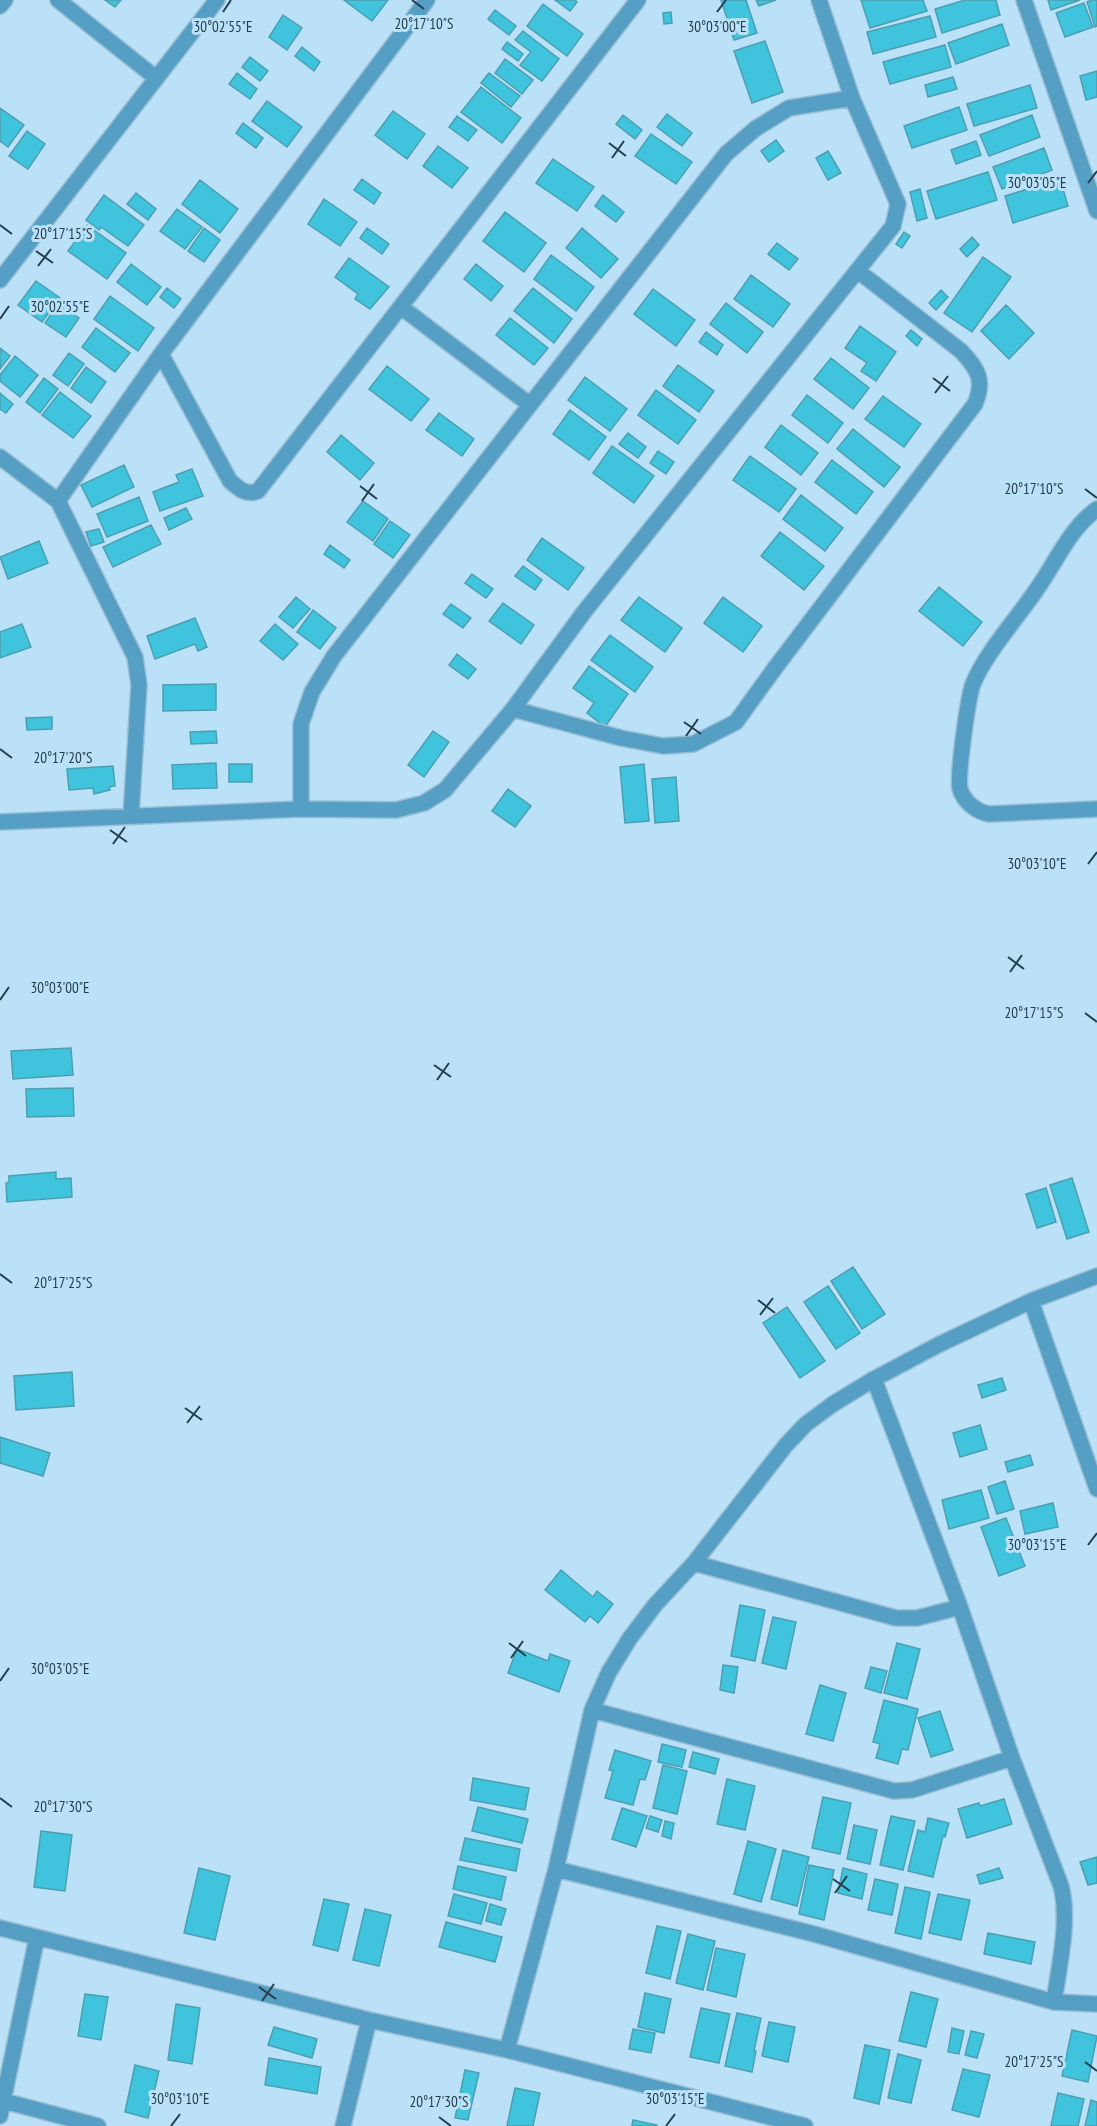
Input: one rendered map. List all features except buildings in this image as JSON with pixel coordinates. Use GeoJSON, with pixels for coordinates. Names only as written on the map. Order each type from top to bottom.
{"type":"FeatureCollection","features":[{"type":"Feature","properties":{"kind":"street"},"geometry":{"type":"LineString","coordinates":[[0,6],[5,0]]}},
{"type":"Feature","properties":{"kind":"street"},"geometry":{"type":"LineString","coordinates":[[58,0],[156,78]]}},
{"type":"Feature","properties":{"kind":"street"},"geometry":{"type":"LineString","coordinates":[[0,280],[217,0]]}},
{"type":"Feature","properties":{"kind":"street"},"geometry":{"type":"LineString","coordinates":[[58,501],[161,354],[427,0]]}},
{"type":"Feature","properties":{"kind":"street"},"geometry":{"type":"LineString","coordinates":[[161,354],[230,480],[240,490],[253,493],[258,491],[638,0]]}},
{"type":"Feature","properties":{"kind":"street"},"geometry":{"type":"LineString","coordinates":[[0,822],[301,809],[396,810],[424,803],[445,790],[513,709],[592,602],[893,226],[898,204],[852,98],[819,0]]}},
{"type":"Feature","properties":{"kind":"street"},"geometry":{"type":"LineString","coordinates":[[1024,0],[1097,211]]}},
{"type":"Feature","properties":{"kind":"street"},"geometry":{"type":"LineString","coordinates":[[301,809],[301,724],[312,692],[334,656],[529,404],[726,154],[755,129],[789,108],[852,98]]}},
{"type":"Feature","properties":{"kind":"street"},"geometry":{"type":"LineString","coordinates":[[513,709],[621,738],[663,746],[693,744],[736,722],[975,404],[980,393],[980,383],[975,367],[961,351],[858,271]]}},
{"type":"Feature","properties":{"kind":"street"},"geometry":{"type":"LineString","coordinates":[[401,307],[529,404]]}},
{"type":"Feature","properties":{"kind":"street"},"geometry":{"type":"LineString","coordinates":[[0,457],[58,501],[135,657],[139,685],[131,816]]}},
{"type":"Feature","properties":{"kind":"street"},"geometry":{"type":"LineString","coordinates":[[1097,509],[1077,527],[1038,588],[992,651],[973,685],[964,733],[960,788],[978,812],[990,814],[1097,809]]}},
{"type":"Feature","properties":{"kind":"street"},"geometry":{"type":"LineString","coordinates":[[507,2050],[556,1869],[592,1710],[609,1672],[630,1638],[655,1605],[694,1563],[786,1445],[806,1424],[874,1379],[938,1344],[1031,1301],[1097,1276]]}},
{"type":"Feature","properties":{"kind":"street"},"geometry":{"type":"LineString","coordinates":[[1031,1301],[1097,1489]]}},
{"type":"Feature","properties":{"kind":"street"},"geometry":{"type":"LineString","coordinates":[[874,1379],[1061,1886],[1065,1901],[1054,2002]]}},
{"type":"Feature","properties":{"kind":"street"},"geometry":{"type":"LineString","coordinates":[[694,1563],[896,1618],[917,1618],[960,1607]]}},
{"type":"Feature","properties":{"kind":"street"},"geometry":{"type":"LineString","coordinates":[[592,1710],[894,1791],[912,1790],[1012,1758]]}},
{"type":"Feature","properties":{"kind":"street"},"geometry":{"type":"LineString","coordinates":[[556,1869],[814,1934],[1054,2002],[1097,2004]]}},
{"type":"Feature","properties":{"kind":"street"},"geometry":{"type":"LineString","coordinates":[[0,1928],[369,2020],[507,2050],[805,2126]]}},
{"type":"Feature","properties":{"kind":"street"},"geometry":{"type":"LineString","coordinates":[[0,2116],[37,1937]]}},
{"type":"Feature","properties":{"kind":"street"},"geometry":{"type":"LineString","coordinates":[[344,2126],[369,2020]]}},
{"type":"Feature","properties":{"kind":"street"},"geometry":{"type":"LineString","coordinates":[[4,2101],[98,2126]]}}]}
